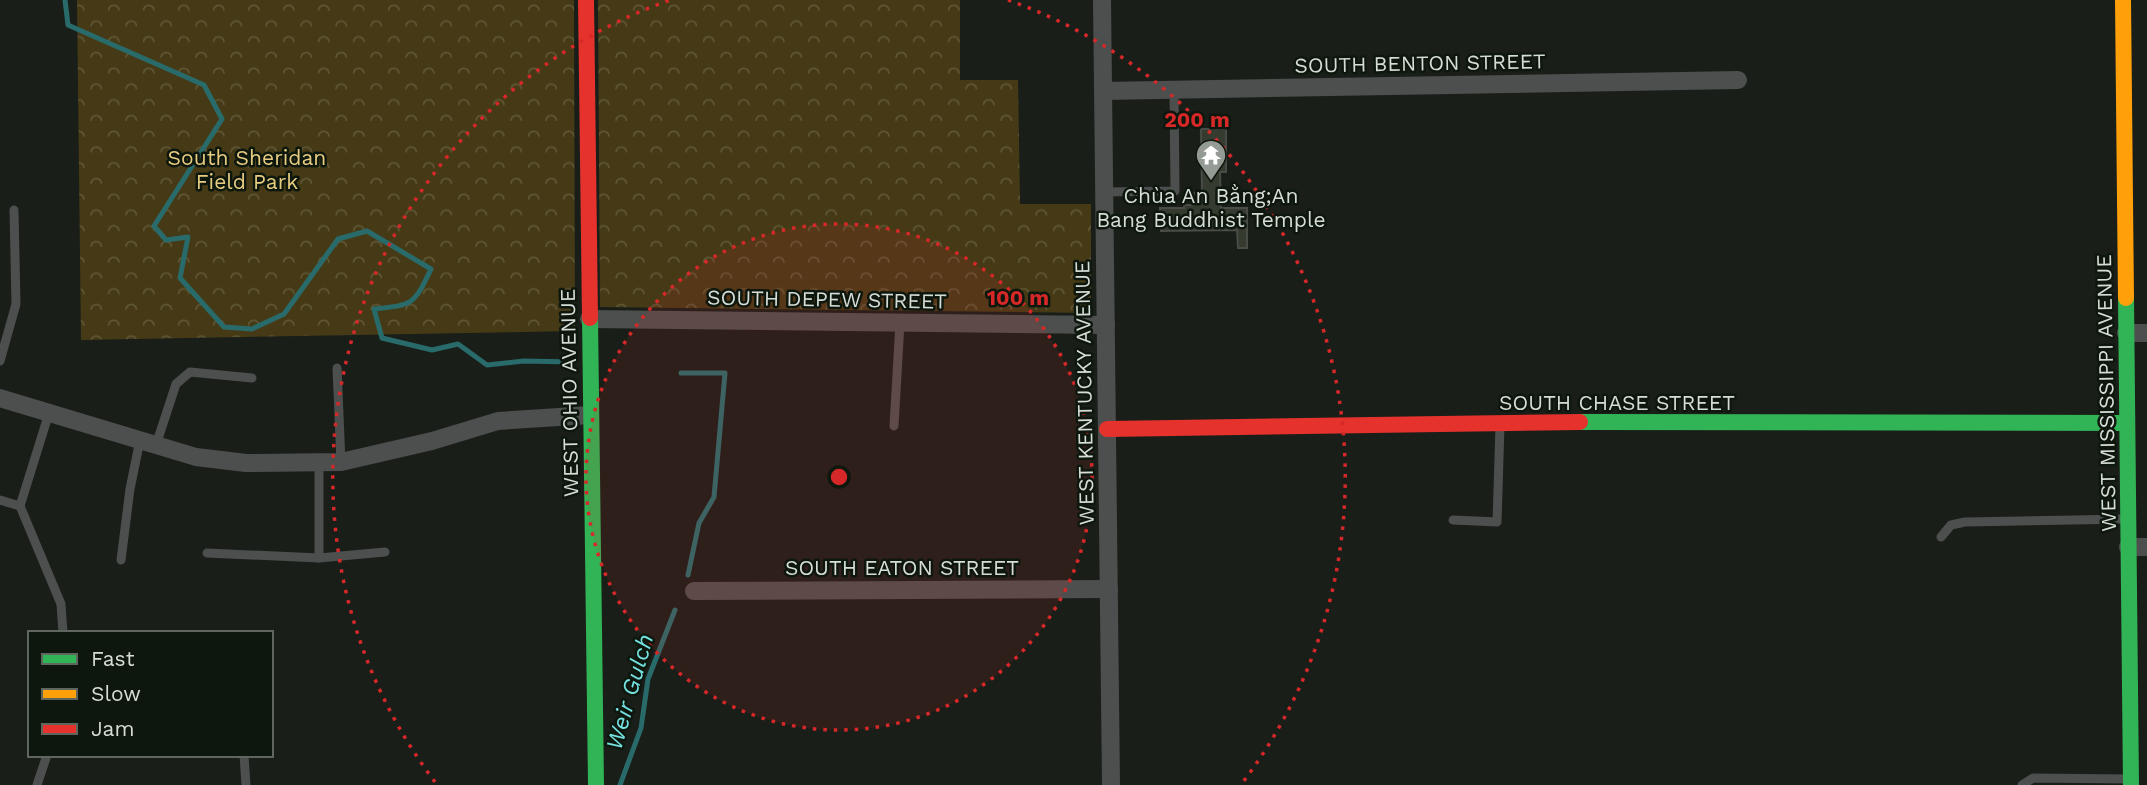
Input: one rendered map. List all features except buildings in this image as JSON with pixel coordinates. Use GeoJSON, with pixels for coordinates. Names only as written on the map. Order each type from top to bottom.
{"type":"FeatureCollection","features":[{"type":"Feature","properties":{"kind":"street","name":"WEST OHIO AVENUE"},"geometry":{"type":"LineString","coordinates":[[586,0],[596,785]]}},
{"type":"Feature","properties":{"kind":"street","name":"WEST KENTUCKY AVENUE"},"geometry":{"type":"LineString","coordinates":[[1102,0],[1111,785]]}},
{"type":"Feature","properties":{"kind":"street","name":"WEST MISSISSIPPI AVENUE"},"geometry":{"type":"LineString","coordinates":[[2123,0],[2128,547],[2139,746],[2131,782]]}},
{"type":"Feature","properties":{"kind":"street","name":"SOUTH BENTON STREET"},"geometry":{"type":"LineString","coordinates":[[1103,92],[1738,79]]}},
{"type":"Feature","properties":{"kind":"street","name":"SOUTH DEPEW STREET"},"geometry":{"type":"LineString","coordinates":[[589,319],[1106,325]]}},
{"type":"Feature","properties":{"kind":"street"},"geometry":{"type":"LineString","coordinates":[[2126,333],[2147,333]]}},
{"type":"Feature","properties":{"kind":"street"},"geometry":{"type":"LineString","coordinates":[[0,398],[196,457],[246,463],[341,463],[432,441],[498,421],[590,415]]}},
{"type":"Feature","properties":{"kind":"street","name":"SOUTH CHASE STREET"},"geometry":{"type":"LineString","coordinates":[[1107,429],[1500,423],[2127,423]]}},
{"type":"Feature","properties":{"kind":"street"},"geometry":{"type":"LineString","coordinates":[[2128,547],[2147,547]]}},
{"type":"Feature","properties":{"kind":"street","name":"SOUTH EATON STREET"},"geometry":{"type":"LineString","coordinates":[[694,591],[1109,589]]}},
{"type":"Feature","properties":{"kind":"lane"},"geometry":{"type":"LineString","coordinates":[[1104,192],[1175,191],[1174,90]]}},
{"type":"Feature","properties":{"kind":"lane"},"geometry":{"type":"LineString","coordinates":[[0,361],[16,304],[14,210]]}},
{"type":"Feature","properties":{"kind":"lane"},"geometry":{"type":"LineString","coordinates":[[894,426],[900,323]]}},
{"type":"Feature","properties":{"kind":"lane"},"geometry":{"type":"LineString","coordinates":[[337,368],[341,463]]}},
{"type":"Feature","properties":{"kind":"lane"},"geometry":{"type":"LineString","coordinates":[[121,560],[130,489],[148,442],[176,384],[190,372],[252,378]]}},
{"type":"Feature","properties":{"kind":"lane"},"geometry":{"type":"LineString","coordinates":[[49,413],[20,506],[61,604],[63,631]]}},
{"type":"Feature","properties":{"kind":"lane"},"geometry":{"type":"LineString","coordinates":[[1453,520],[1497,522],[1500,423]]}},
{"type":"Feature","properties":{"kind":"lane"},"geometry":{"type":"LineString","coordinates":[[318,558],[319,463]]}},
{"type":"Feature","properties":{"kind":"lane"},"geometry":{"type":"LineString","coordinates":[[0,500],[20,506]]}},
{"type":"Feature","properties":{"kind":"lane"},"geometry":{"type":"LineString","coordinates":[[1941,537],[1951,526],[1965,522],[2128,519]]}},
{"type":"Feature","properties":{"kind":"lane"},"geometry":{"type":"LineString","coordinates":[[207,554],[318,558],[385,552]]}},
{"type":"Feature","properties":{"kind":"lane"},"geometry":{"type":"LineString","coordinates":[[37,785],[46,757]]}},
{"type":"Feature","properties":{"kind":"lane"},"geometry":{"type":"LineString","coordinates":[[244,757],[246,785]]}},
{"type":"Feature","properties":{"kind":"lane"},"geometry":{"type":"LineString","coordinates":[[2022,785],[2033,778],[2131,782]]}},
{"type":"Feature","properties":{"kind":"green space","name":"South Sheridan Field Park"},"geometry":{"type":"Polygon","coordinates":[[[77,0],[574,0],[575,331],[81,340],[77,0]]]}},
{"type":"Feature","properties":{"kind":"green space"},"geometry":{"type":"Polygon","coordinates":[[[598,0],[960,0],[960,80],[1018,80],[1020,204],[1091,204],[1091,313],[600,307],[598,0]]]}},
{"type":"Feature","properties":{"kind":"waterway","name":"Weir Gulch"},"geometry":{"type":"LineString","coordinates":[[65,0],[68,25],[204,85],[222,119],[154,226],[166,240],[188,237],[180,278],[224,327],[252,329],[284,314],[338,239],[367,231],[431,269],[411,301],[374,309],[382,338],[432,350],[458,344],[487,365],[524,361],[572,362]]}},
{"type":"Feature","properties":{"kind":"waterway","name":"Weir Gulch"},"geometry":{"type":"LineString","coordinates":[[681,373],[725,373],[714,497],[699,523],[688,575]]}},
{"type":"Feature","properties":{"kind":"waterway","name":"Weir Gulch"},"geometry":{"type":"LineString","coordinates":[[620,785],[641,728],[648,679],[675,610]]}},
{"type":"Feature","properties":{"kind":"traffic: fast"},"geometry":{"type":"LineString","coordinates":[[2126,298],[2131,785]]}},
{"type":"Feature","properties":{"kind":"traffic: fast"},"geometry":{"type":"LineString","coordinates":[[590,318],[596,785]]}},
{"type":"Feature","properties":{"kind":"traffic: fast"},"geometry":{"type":"LineString","coordinates":[[1580,422],[2127,423]]}},
{"type":"Feature","properties":{"kind":"traffic: slow"},"geometry":{"type":"LineString","coordinates":[[2123,0],[2126,298]]}},
{"type":"Feature","properties":{"kind":"traffic: jam"},"geometry":{"type":"LineString","coordinates":[[586,0],[590,318]]}},
{"type":"Feature","properties":{"kind":"traffic: jam"},"geometry":{"type":"LineString","coordinates":[[1107,429],[1580,422]]}},
{"type":"Feature","properties":{"kind":"place","name":"Chùa An Bằng;An Bang Buddhist Temple"},"geometry":{"type":"Point","coordinates":[1211,182]}}]}
